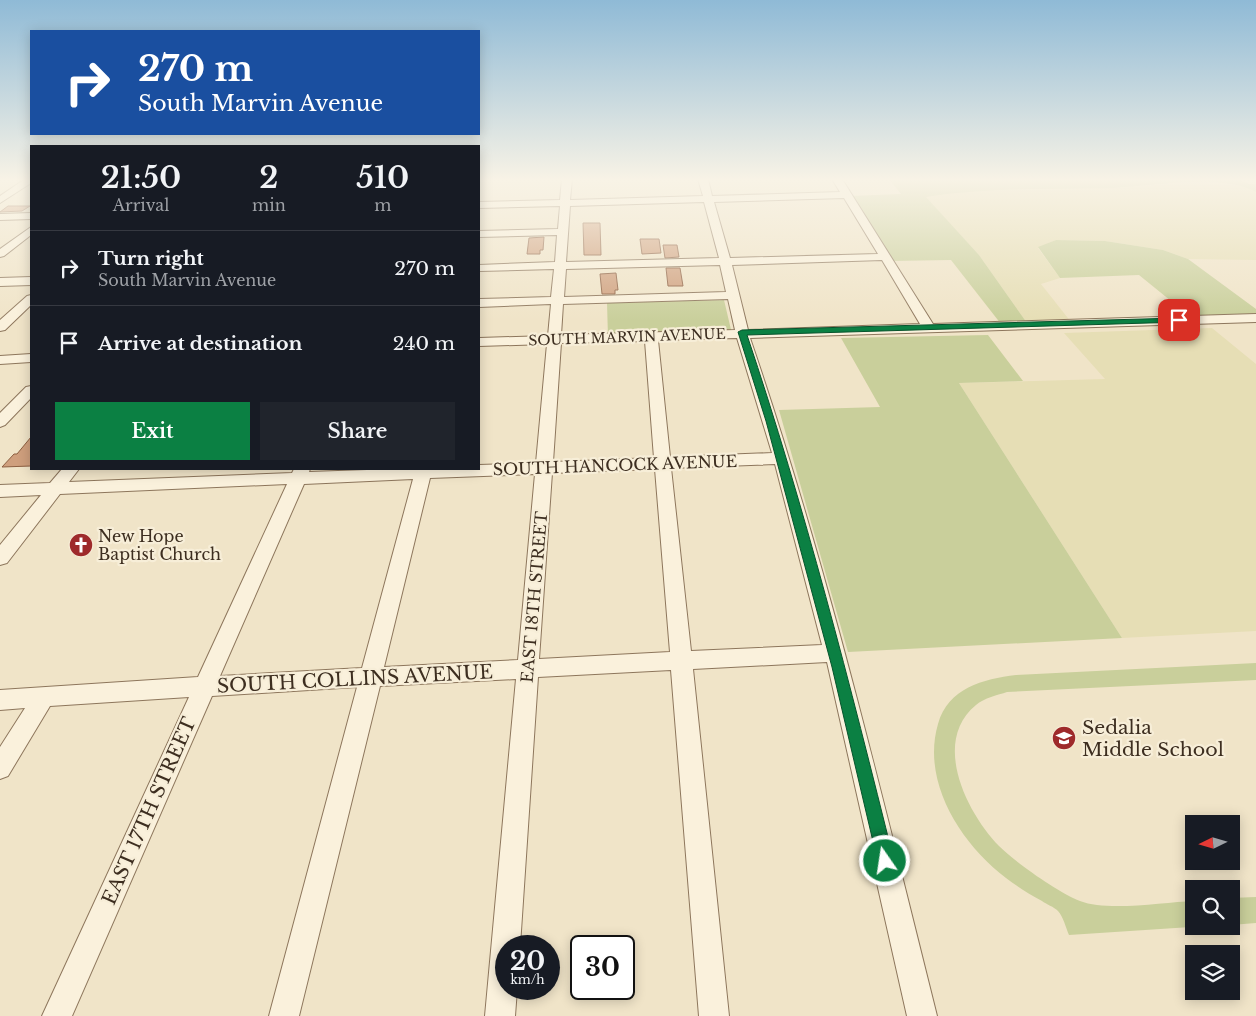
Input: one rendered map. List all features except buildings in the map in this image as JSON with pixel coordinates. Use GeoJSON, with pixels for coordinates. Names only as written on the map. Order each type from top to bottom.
{"type":"FeatureCollection","features":[{"type":"Feature","properties":{"kind":"street","name":"EAST 18TH STREET"},"geometry":{"type":"LineString","coordinates":[[500,1016],[563,226]]}},
{"type":"Feature","properties":{"kind":"street"},"geometry":{"type":"LineString","coordinates":[[716,226],[742,332],[781,458],[835,653],[922,1016]]}},
{"type":"Feature","properties":{"kind":"street"},"geometry":{"type":"LineString","coordinates":[[866,226],[929,328]]}},
{"type":"Feature","properties":{"kind":"street"},"geometry":{"type":"LineString","coordinates":[[0,254],[30,231]]}},
{"type":"Feature","properties":{"kind":"street"},"geometry":{"type":"LineString","coordinates":[[480,234],[563,232]]}},
{"type":"Feature","properties":{"kind":"street"},"geometry":{"type":"LineString","coordinates":[[480,268],[885,257]]}},
{"type":"Feature","properties":{"kind":"street"},"geometry":{"type":"LineString","coordinates":[[0,282],[30,281]]}},
{"type":"Feature","properties":{"kind":"street"},"geometry":{"type":"LineString","coordinates":[[480,303],[733,295]]}},
{"type":"Feature","properties":{"kind":"street"},"geometry":{"type":"LineString","coordinates":[[0,327],[30,300]]}},
{"type":"Feature","properties":{"kind":"street","name":"SOUTH MARVIN AVENUE"},"geometry":{"type":"LineString","coordinates":[[480,342],[742,332],[1256,318]]}},
{"type":"Feature","properties":{"kind":"street"},"geometry":{"type":"LineString","coordinates":[[651,336],[714,1016]]}},
{"type":"Feature","properties":{"kind":"street"},"geometry":{"type":"LineString","coordinates":[[0,360],[30,358]]}},
{"type":"Feature","properties":{"kind":"street"},"geometry":{"type":"LineString","coordinates":[[0,422],[30,391]]}},
{"type":"Feature","properties":{"kind":"street","name":"SOUTH HANCOCK AVENUE"},"geometry":{"type":"LineString","coordinates":[[0,491],[184,476],[300,473],[422,473],[781,458]]}},
{"type":"Feature","properties":{"kind":"street"},"geometry":{"type":"LineString","coordinates":[[0,558],[70,470]]}},
{"type":"Feature","properties":{"kind":"street","name":"EAST 17TH STREET"},"geometry":{"type":"LineString","coordinates":[[57,1016],[300,473]]}},
{"type":"Feature","properties":{"kind":"street"},"geometry":{"type":"LineString","coordinates":[[284,1016],[422,473]]}},
{"type":"Feature","properties":{"kind":"street","name":"SOUTH COLLINS AVENUE"},"geometry":{"type":"LineString","coordinates":[[0,700],[371,677],[835,653]]}},
{"type":"Feature","properties":{"kind":"street"},"geometry":{"type":"LineString","coordinates":[[0,768],[44,697]]}},
{"type":"Feature","properties":{"kind":"shaded area"},"geometry":{"type":"Polygon","coordinates":[[[952,226],[1256,226],[1256,260],[1188,259],[1163,250],[1105,241],[1056,240],[1038,248],[1060,278],[1041,284],[1071,322],[1027,323],[979,255],[952,226]]]}},
{"type":"Feature","properties":{"kind":"shaded area"},"geometry":{"type":"Polygon","coordinates":[[[1212,328],[1256,364],[1256,631],[1122,638],[959,383],[1105,379],[1064,333],[1212,328]]]}},
{"type":"Feature","properties":{"kind":"green space"},"geometry":{"type":"Polygon","coordinates":[[[868,226],[953,226],[979,255],[1027,323],[1001,324],[951,260],[889,261],[868,226]]]}},
{"type":"Feature","properties":{"kind":"green space"},"geometry":{"type":"Polygon","coordinates":[[[1056,240],[1105,241],[1163,250],[1188,259],[1256,309],[1256,317],[1192,318],[1139,275],[1060,278],[1038,247],[1056,240]]]}},
{"type":"Feature","properties":{"kind":"green space"},"geometry":{"type":"Polygon","coordinates":[[[724,300],[732,334],[608,337],[607,303],[724,300]]]}},
{"type":"Feature","properties":{"kind":"green space"},"geometry":{"type":"Polygon","coordinates":[[[988,335],[1023,381],[959,383],[1122,638],[848,652],[779,410],[880,407],[841,338],[988,335]]]}},
{"type":"Feature","properties":{"kind":"green space"},"geometry":{"type":"Polygon","coordinates":[[[1256,663],[1256,680],[1007,692],[976,705],[963,720],[956,738],[955,757],[966,797],[987,832],[1006,853],[1049,884],[1080,901],[1105,906],[1136,906],[1185,902],[1185,927],[1069,935],[1058,911],[1028,893],[989,864],[960,830],[940,789],[935,768],[934,746],[938,724],[943,712],[958,694],[991,679],[1016,675],[1256,663]]]}},
{"type":"Feature","properties":{"kind":"green space"},"geometry":{"type":"Polygon","coordinates":[[[1256,897],[1256,923],[1240,924],[1240,898],[1256,897]]]}},
{"type":"Feature","properties":{"kind":"place","name":"New Hope Baptist Church"},"geometry":{"type":"Point","coordinates":[81,545]}},
{"type":"Feature","properties":{"kind":"place","name":"Sedalia Middle School"},"geometry":{"type":"Point","coordinates":[1064,738]}},
{"type":"Feature","properties":{"kind":"route"},"geometry":{"type":"LineString","coordinates":[[885,861],[839,667],[771,421],[742,332],[1179,320]]}}]}
